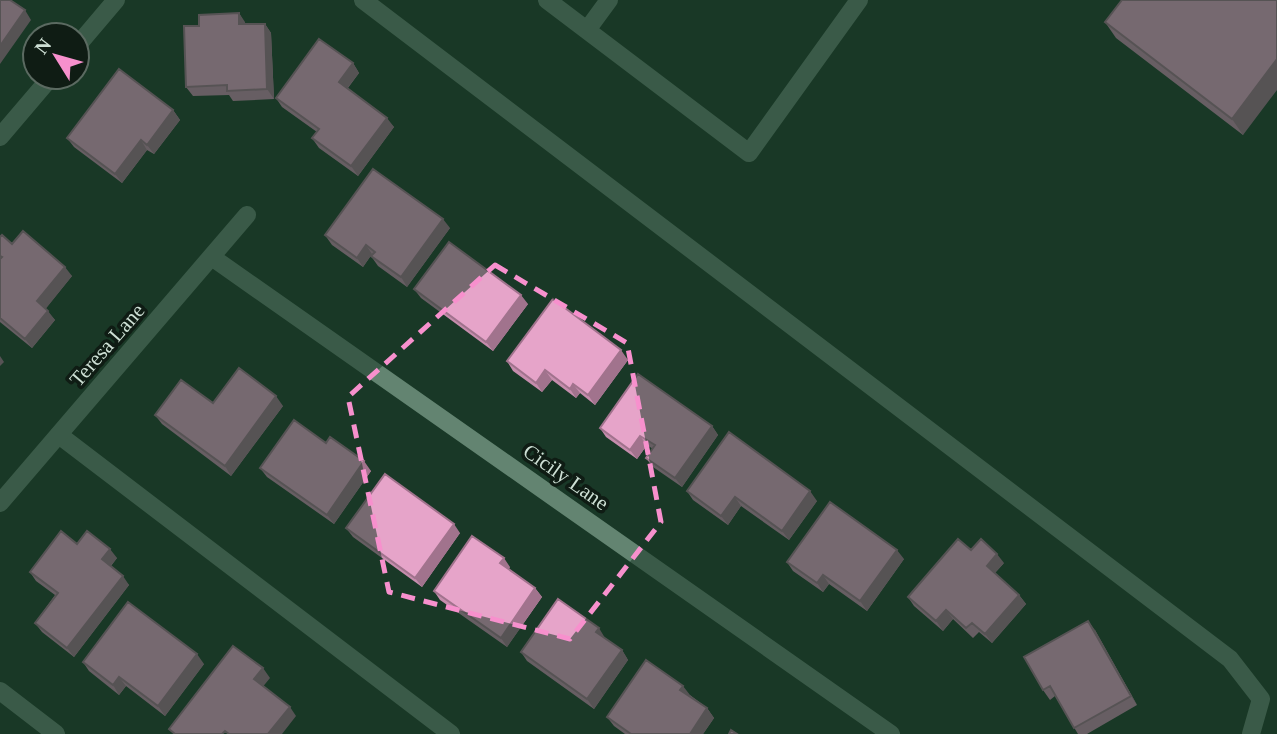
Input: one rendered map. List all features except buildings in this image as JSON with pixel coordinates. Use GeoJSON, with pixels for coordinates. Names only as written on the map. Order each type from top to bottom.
{"type":"FeatureCollection","features":[{"type":"Feature","properties":{"kind":"street"},"geometry":{"type":"LineString","coordinates":[[91,29],[116,0]]}},
{"type":"Feature","properties":{"kind":"street"},"geometry":{"type":"LineString","coordinates":[[363,0],[1230,659],[1261,699],[1251,734]]}},
{"type":"Feature","properties":{"kind":"street"},"geometry":{"type":"LineString","coordinates":[[547,0],[749,153],[859,0]]}},
{"type":"Feature","properties":{"kind":"street"},"geometry":{"type":"LineString","coordinates":[[587,30],[609,0]]}},
{"type":"Feature","properties":{"kind":"street"},"geometry":{"type":"LineString","coordinates":[[0,137],[39,91]]}},
{"type":"Feature","properties":{"kind":"street","name":"Teresa Lane"},"geometry":{"type":"LineString","coordinates":[[0,503],[213,258],[247,215]]}},
{"type":"Feature","properties":{"kind":"street","name":"Cicily Lane"},"geometry":{"type":"LineString","coordinates":[[213,258],[891,734]]}},
{"type":"Feature","properties":{"kind":"street"},"geometry":{"type":"LineString","coordinates":[[59,435],[451,734]]}},
{"type":"Feature","properties":{"kind":"street"},"geometry":{"type":"LineString","coordinates":[[0,691],[56,734]]}},
{"type":"Feature","properties":{"kind":"highlighted area"},"geometry":{"type":"Polygon","coordinates":[[[495,265],[627,343],[661,522],[570,639],[389,592],[348,397],[495,265]]]}}]}
